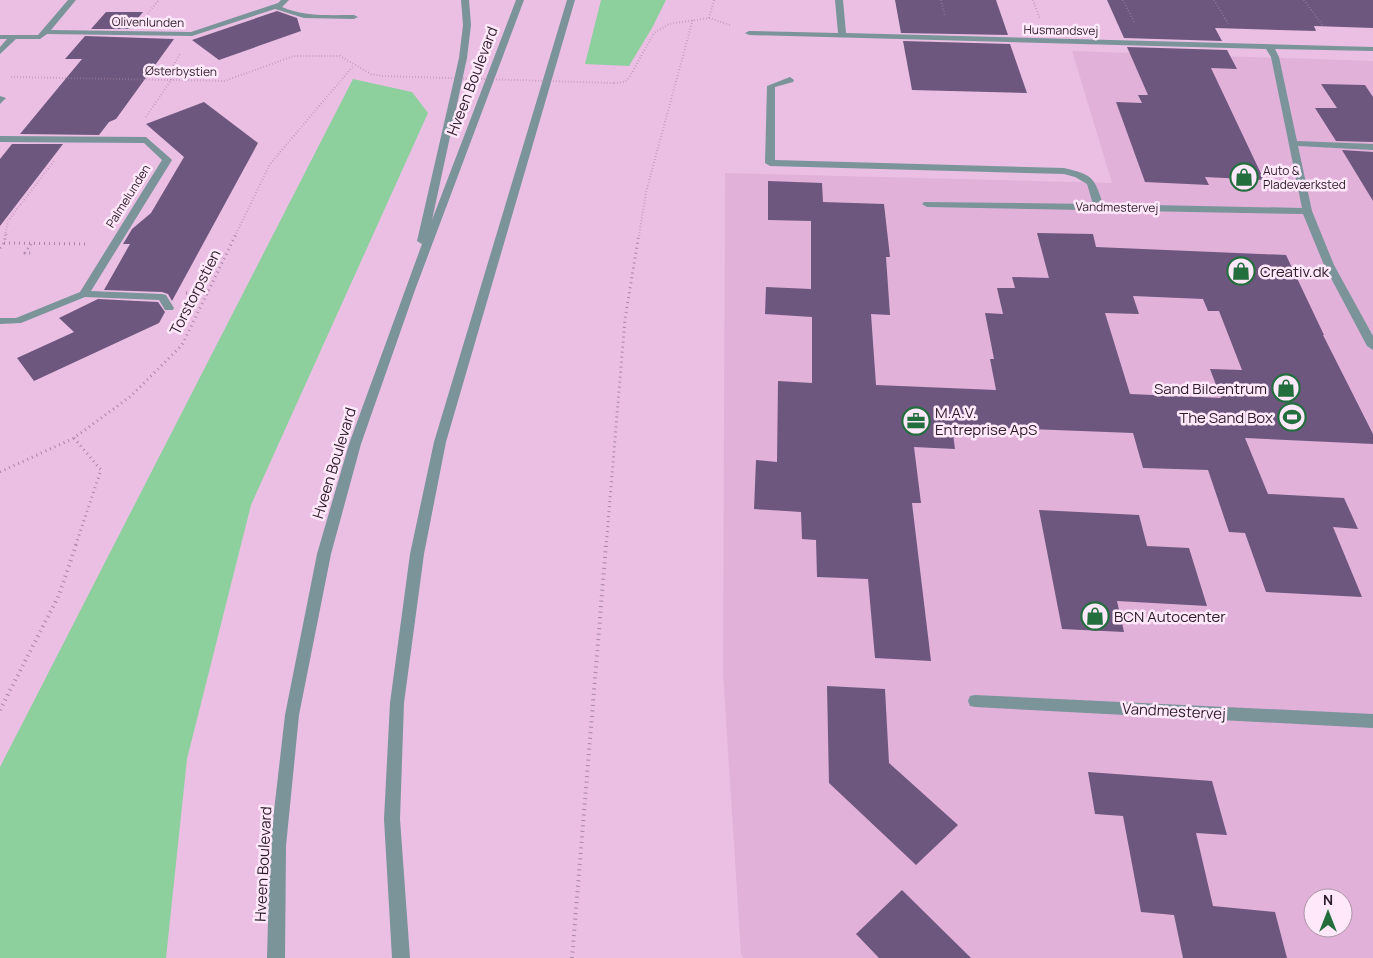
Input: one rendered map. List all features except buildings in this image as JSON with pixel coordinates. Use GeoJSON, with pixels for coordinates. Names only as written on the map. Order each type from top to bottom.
{"type":"FeatureCollection","features":[{"type":"Feature","properties":{"kind":"street"},"geometry":{"type":"LineString","coordinates":[[46,32],[72,0]]}},
{"type":"Feature","properties":{"kind":"street","name":"Olivenlunden"},"geometry":{"type":"LineString","coordinates":[[0,37],[40,37],[46,32],[192,34],[276,7],[285,0]]}},
{"type":"Feature","properties":{"kind":"street"},"geometry":{"type":"LineString","coordinates":[[410,290],[463,58],[467,25],[465,0]]}},
{"type":"Feature","properties":{"kind":"street","name":"Hveen Boulevard"},"geometry":{"type":"LineString","coordinates":[[276,958],[278,846],[292,715],[320,573],[355,444],[410,290],[520,0]]}},
{"type":"Feature","properties":{"kind":"street"},"geometry":{"type":"LineString","coordinates":[[401,958],[392,800],[397,703],[417,554],[440,442],[571,0]]}},
{"type":"Feature","properties":{"kind":"street"},"geometry":{"type":"LineString","coordinates":[[838,0],[842,36]]}},
{"type":"Feature","properties":{"kind":"street"},"geometry":{"type":"LineString","coordinates":[[276,7],[290,14],[302,17],[354,17]]}},
{"type":"Feature","properties":{"kind":"street","name":"Husmandsvej"},"geometry":{"type":"LineString","coordinates":[[749,33],[1373,49]]}},
{"type":"Feature","properties":{"kind":"street"},"geometry":{"type":"LineString","coordinates":[[0,52],[14,37]]}},
{"type":"Feature","properties":{"kind":"street"},"geometry":{"type":"LineString","coordinates":[[1268,46],[1275,57],[1307,211],[1329,265],[1373,346]]}},
{"type":"Feature","properties":{"kind":"street"},"geometry":{"type":"LineString","coordinates":[[790,80],[771,86],[770,163],[1064,171],[1078,175],[1091,183],[1099,207]]}},
{"type":"Feature","properties":{"kind":"street","name":"Palmelunden"},"geometry":{"type":"LineString","coordinates":[[0,138],[146,140],[167,160],[84,294]]}},
{"type":"Feature","properties":{"kind":"street"},"geometry":{"type":"LineString","coordinates":[[1292,143],[1373,147]]}},
{"type":"Feature","properties":{"kind":"street","name":"Vandmestervej"},"geometry":{"type":"LineString","coordinates":[[927,204],[1307,211]]}},
{"type":"Feature","properties":{"kind":"street"},"geometry":{"type":"LineString","coordinates":[[0,320],[17,321],[84,294],[162,297],[169,308]]}},
{"type":"Feature","properties":{"kind":"street","name":"Vandmestervej"},"geometry":{"type":"LineString","coordinates":[[975,701],[1373,721]]}},
{"type":"Feature","properties":{"kind":"path"},"geometry":{"type":"LineString","coordinates":[[572,958],[625,319],[646,192],[693,19],[709,18],[714,0]]}},
{"type":"Feature","properties":{"kind":"path"},"geometry":{"type":"LineString","coordinates":[[1304,0],[1339,48]]}},
{"type":"Feature","properties":{"kind":"path","name":"Østerbystien"},"geometry":{"type":"LineString","coordinates":[[10,77],[224,81],[294,56],[340,56],[371,74],[382,76],[614,83],[624,82],[628,78],[654,33],[669,24],[693,19]]}},
{"type":"Feature","properties":{"kind":"path","name":"Torstorpstien"},"geometry":{"type":"LineString","coordinates":[[0,472],[74,438],[131,396],[182,344],[270,164],[354,64]]}},
{"type":"Feature","properties":{"kind":"path"},"geometry":{"type":"LineString","coordinates":[[130,140],[171,80]]}},
{"type":"Feature","properties":{"kind":"path"},"geometry":{"type":"LineString","coordinates":[[0,248],[4,243],[8,221],[71,139]]}},
{"type":"Feature","properties":{"kind":"path"},"geometry":{"type":"LineString","coordinates":[[4,243],[114,245]]}},
{"type":"Feature","properties":{"kind":"path"},"geometry":{"type":"LineString","coordinates":[[31,244],[25,253],[33,253]]}},
{"type":"Feature","properties":{"kind":"path"},"geometry":{"type":"LineString","coordinates":[[0,710],[59,595],[101,470],[74,438]]}},
{"type":"Feature","properties":{"kind":"shaded area"},"geometry":{"type":"Polygon","coordinates":[[[1072,51],[1373,61],[1373,958],[744,958],[741,954],[723,673],[725,173],[1112,183],[1072,51]]]}},
{"type":"Feature","properties":{"kind":"green space"},"geometry":{"type":"Polygon","coordinates":[[[601,0],[666,0],[629,66],[585,64],[601,0]]]}},
{"type":"Feature","properties":{"kind":"green space"},"geometry":{"type":"Polygon","coordinates":[[[353,79],[412,92],[428,113],[251,505],[187,759],[166,958],[0,958],[0,767],[353,79]]]}},
{"type":"Feature","properties":{"kind":"place","name":"Auto & Pladeværksted"},"geometry":{"type":"Point","coordinates":[1244,177]}},
{"type":"Feature","properties":{"kind":"place","name":"Creativ.dk"},"geometry":{"type":"Point","coordinates":[1241,271]}},
{"type":"Feature","properties":{"kind":"place","name":"Sand Bilcentrum"},"geometry":{"type":"Point","coordinates":[1286,388]}},
{"type":"Feature","properties":{"kind":"place","name":"The Sand Box"},"geometry":{"type":"Point","coordinates":[1292,417]}},
{"type":"Feature","properties":{"kind":"place","name":"M.A.V. Entreprise ApS"},"geometry":{"type":"Point","coordinates":[916,421]}},
{"type":"Feature","properties":{"kind":"place","name":"BCN Autocenter"},"geometry":{"type":"Point","coordinates":[1095,616]}}]}
